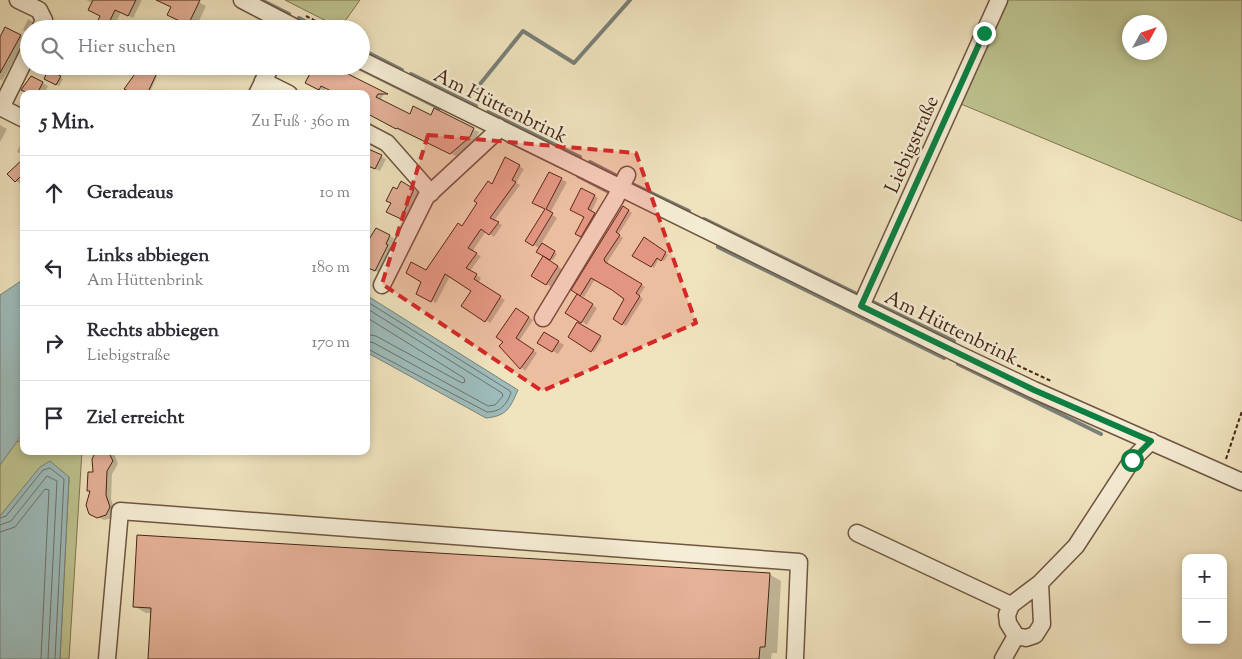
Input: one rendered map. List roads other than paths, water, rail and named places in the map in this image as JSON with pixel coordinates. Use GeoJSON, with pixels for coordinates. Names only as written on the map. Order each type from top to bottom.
{"type":"FeatureCollection","features":[{"type":"Feature","properties":{"kind":"street"},"geometry":{"type":"LineString","coordinates":[[18,0],[39,10],[44,20]]}},
{"type":"Feature","properties":{"kind":"street"},"geometry":{"type":"LineString","coordinates":[[242,0],[278,20]]}},
{"type":"Feature","properties":{"kind":"street","name":"Liebigstraße"},"geometry":{"type":"LineString","coordinates":[[861,306],[999,0]]}},
{"type":"Feature","properties":{"kind":"street","name":"Am Hüttenbrink"},"geometry":{"type":"LineString","coordinates":[[370,63],[405,74],[480,110],[498,127],[583,161],[624,181],[692,215],[861,306],[1034,390],[1242,482]]}},
{"type":"Feature","properties":{"kind":"street"},"geometry":{"type":"LineString","coordinates":[[20,69],[1,107],[20,117]]}},
{"type":"Feature","properties":{"kind":"street"},"geometry":{"type":"LineString","coordinates":[[264,80],[282,90]]}},
{"type":"Feature","properties":{"kind":"street"},"geometry":{"type":"LineString","coordinates":[[382,285],[426,197],[496,133],[498,127]]}},
{"type":"Feature","properties":{"kind":"street"},"geometry":{"type":"LineString","coordinates":[[370,134],[387,143],[431,193]]}},
{"type":"Feature","properties":{"kind":"street"},"geometry":{"type":"LineString","coordinates":[[542,318],[624,181]]}},
{"type":"Feature","properties":{"kind":"street"},"geometry":{"type":"LineString","coordinates":[[1040,582],[1042,624],[1036,635],[1026,638],[1016,636],[1008,623],[1007,615],[1011,606],[1040,582],[1076,546],[1132,460],[1151,441]]}},
{"type":"Feature","properties":{"kind":"street"},"geometry":{"type":"LineString","coordinates":[[107,659],[120,511],[798,562],[795,659]]}},
{"type":"Feature","properties":{"kind":"street"},"geometry":{"type":"LineString","coordinates":[[857,533],[1011,606]]}},
{"type":"Feature","properties":{"kind":"street"},"geometry":{"type":"LineString","coordinates":[[1003,659],[1016,636]]}},
{"type":"Feature","properties":{"kind":"water"},"geometry":{"type":"Polygon","coordinates":[[[20,282],[20,438],[0,465],[0,295],[20,282]]]}},
{"type":"Feature","properties":{"kind":"water"},"geometry":{"type":"Polygon","coordinates":[[[370,298],[518,390],[507,410],[499,415],[486,418],[370,354],[370,298]]]}},
{"type":"Feature","properties":{"kind":"water"},"geometry":{"type":"Polygon","coordinates":[[[50,461],[69,477],[60,659],[0,659],[0,516],[40,467],[50,461]]]}},
{"type":"Feature","properties":{"kind":"waterway"},"geometry":{"type":"LineString","coordinates":[[261,0],[289,14]]}},
{"type":"Feature","properties":{"kind":"waterway"},"geometry":{"type":"LineString","coordinates":[[472,94],[523,31],[574,63],[630,0]]}},
{"type":"Feature","properties":{"kind":"waterway"},"geometry":{"type":"LineString","coordinates":[[299,18],[303,20]]}},
{"type":"Feature","properties":{"kind":"waterway"},"geometry":{"type":"LineString","coordinates":[[370,54],[402,70]]}},
{"type":"Feature","properties":{"kind":"waterway"},"geometry":{"type":"LineString","coordinates":[[370,74],[439,108]]}},
{"type":"Feature","properties":{"kind":"waterway"},"geometry":{"type":"LineString","coordinates":[[411,74],[476,106]]}},
{"type":"Feature","properties":{"kind":"waterway"},"geometry":{"type":"LineString","coordinates":[[488,112],[580,157]]}},
{"type":"Feature","properties":{"kind":"waterway"},"geometry":{"type":"LineString","coordinates":[[506,140],[563,168]]}},
{"type":"Feature","properties":{"kind":"waterway"},"geometry":{"type":"LineString","coordinates":[[590,162],[621,178]]}},
{"type":"Feature","properties":{"kind":"waterway"},"geometry":{"type":"LineString","coordinates":[[578,176],[609,192]]}},
{"type":"Feature","properties":{"kind":"waterway"},"geometry":{"type":"LineString","coordinates":[[628,182],[689,211]]}},
{"type":"Feature","properties":{"kind":"waterway"},"geometry":{"type":"LineString","coordinates":[[704,219],[855,293]]}},
{"type":"Feature","properties":{"kind":"waterway"},"geometry":{"type":"LineString","coordinates":[[718,247],[944,358]]}},
{"type":"Feature","properties":{"kind":"waterway"},"geometry":{"type":"LineString","coordinates":[[873,302],[954,341]]}},
{"type":"Feature","properties":{"kind":"waterway"},"geometry":{"type":"LineString","coordinates":[[958,364],[1101,434]]}}]}
